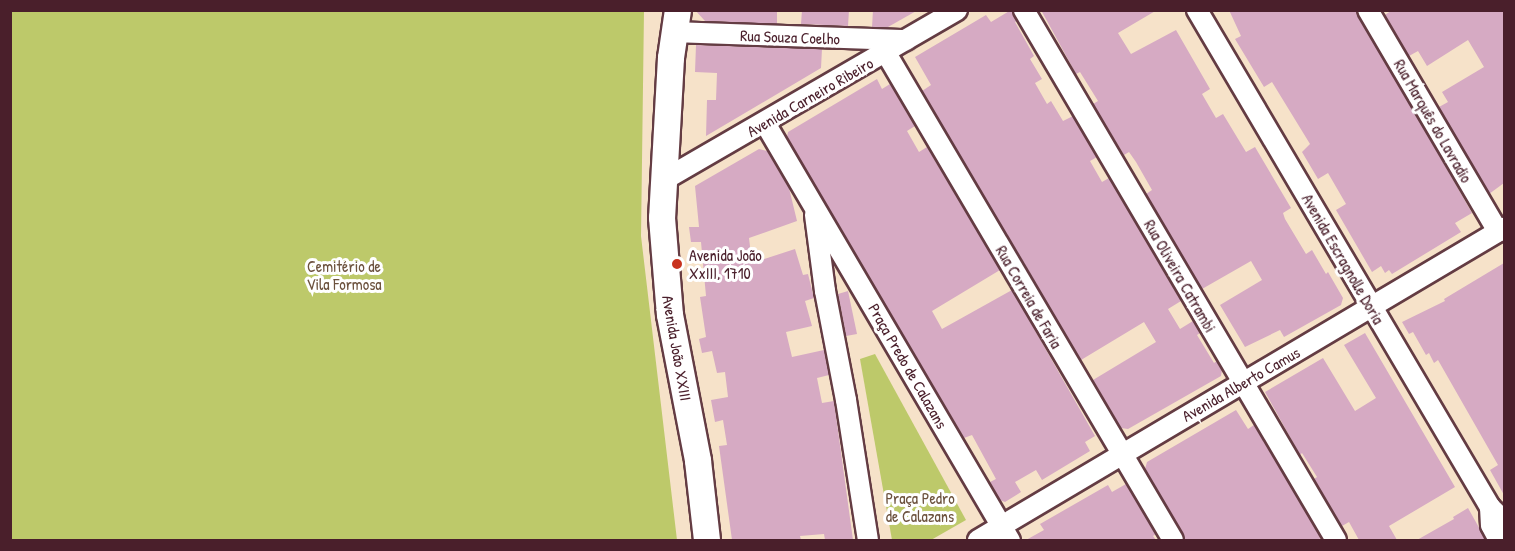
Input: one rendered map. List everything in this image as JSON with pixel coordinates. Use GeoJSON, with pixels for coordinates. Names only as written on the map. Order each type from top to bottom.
{"type":"FeatureCollection","features":[{"type":"Feature","properties":{"kind":"main road","name":"Avenida João XXIII"},"geometry":{"type":"LineString","coordinates":[[676,21],[662,181],[662,218],[670,315],[698,461],[707,540]]}},
{"type":"Feature","properties":{"kind":"street","name":"Avenida Carneiro Ribeiro"},"geometry":{"type":"LineString","coordinates":[[662,181],[957,10]]}},
{"type":"Feature","properties":{"kind":"street","name":"Rua Oliveira Catrambi"},"geometry":{"type":"LineString","coordinates":[[1024,10],[1336,540]]}},
{"type":"Feature","properties":{"kind":"street","name":"Avenida Escragnolle Doria"},"geometry":{"type":"LineString","coordinates":[[1197,10],[1490,507],[1504,521]]}},
{"type":"Feature","properties":{"kind":"street","name":"Rua Marquês do Lavradio"},"geometry":{"type":"LineString","coordinates":[[1368,10],[1501,230]]}},
{"type":"Feature","properties":{"kind":"street","name":"Rua Souza Coelho"},"geometry":{"type":"LineString","coordinates":[[676,21],[906,40]]}},
{"type":"Feature","properties":{"kind":"street","name":"Rua Correia de Faria"},"geometry":{"type":"LineString","coordinates":[[885,53],[1173,540]]}},
{"type":"Feature","properties":{"kind":"street","name":"Praça Predo de Calazans"},"geometry":{"type":"LineString","coordinates":[[765,123],[1006,533]]}},
{"type":"Feature","properties":{"kind":"street"},"geometry":{"type":"LineString","coordinates":[[814,207],[825,291],[850,423],[868,540]]}},
{"type":"Feature","properties":{"kind":"street","name":"Avenida Alberto Camus"},"geometry":{"type":"LineString","coordinates":[[978,540],[1006,533],[1122,454],[1501,230]]}},
{"type":"Feature","properties":{"kind":"street","name":"Avenida Escragnolle Doria"},"geometry":{"type":"LineString","coordinates":[[1490,507],[1491,525],[1499,540]]}},
{"type":"Feature","properties":{"kind":"green space","name":"Cemitério de Vila Formosa"},"geometry":{"type":"Polygon","coordinates":[[[10,11],[644,11],[641,236],[677,540],[11,540],[10,11]]]}},
{"type":"Feature","properties":{"kind":"green space","name":"Praça Pedro de Calazans"},"geometry":{"type":"Polygon","coordinates":[[[875,354],[966,520],[931,540],[892,540],[860,359],[875,354]]]}},
{"type":"Feature","properties":{"kind":"building"},"geometry":{"type":"Polygon","coordinates":[[[695,10],[777,10],[777,24],[705,21],[695,10]]]}},
{"type":"Feature","properties":{"kind":"building"},"geometry":{"type":"Polygon","coordinates":[[[802,10],[849,10],[848,26],[801,24],[802,10]]]}},
{"type":"Feature","properties":{"kind":"building"},"geometry":{"type":"Polygon","coordinates":[[[873,10],[918,10],[888,27],[872,27],[873,10]]]}},
{"type":"Feature","properties":{"kind":"building"},"geometry":{"type":"Polygon","coordinates":[[[1011,10],[1034,56],[1030,59],[1042,79],[1035,83],[1047,104],[1051,101],[1063,121],[1073,116],[1097,157],[1090,161],[1102,182],[1109,178],[1181,301],[1168,309],[1180,329],[1193,321],[1200,333],[1197,335],[1214,363],[1217,361],[1222,370],[1221,376],[1128,429],[1121,428],[1093,380],[1156,342],[1144,322],[1081,360],[922,91],[931,85],[915,57],[986,15],[991,22],[1011,10]]]}},
{"type":"Feature","properties":{"kind":"building"},"geometry":{"type":"Polygon","coordinates":[[[1041,10],[1157,10],[1118,33],[1131,54],[1176,30],[1210,89],[1202,94],[1216,118],[1223,114],[1246,152],[1255,147],[1291,208],[1283,213],[1285,219],[1306,254],[1312,250],[1326,274],[1328,272],[1343,298],[1341,305],[1284,337],[1280,330],[1245,347],[1220,305],[1262,280],[1251,261],[1202,289],[1146,194],[1152,190],[1136,162],[1129,152],[1124,155],[1093,104],[1098,101],[1080,72],[1076,74],[1041,10]]]}},
{"type":"Feature","properties":{"kind":"building"},"geometry":{"type":"Polygon","coordinates":[[[1229,10],[1356,10],[1472,213],[1455,223],[1461,232],[1392,274],[1389,270],[1385,273],[1381,266],[1372,272],[1336,210],[1346,204],[1328,173],[1318,179],[1302,152],[1310,144],[1272,82],[1264,87],[1235,39],[1241,36],[1229,10]]]}},
{"type":"Feature","properties":{"kind":"building"},"geometry":{"type":"Polygon","coordinates":[[[1392,10],[1504,10],[1504,183],[1489,194],[1439,107],[1448,102],[1442,92],[1484,67],[1468,40],[1427,66],[1418,51],[1409,56],[1385,15],[1392,10]]]}},
{"type":"Feature","properties":{"kind":"building"},"geometry":{"type":"Polygon","coordinates":[[[696,45],[822,49],[821,68],[706,136],[707,100],[716,100],[717,73],[695,72],[696,45]]]}},
{"type":"Feature","properties":{"kind":"building"},"geometry":{"type":"Polygon","coordinates":[[[877,79],[882,89],[890,84],[915,126],[907,131],[919,152],[927,147],[1000,270],[932,311],[942,329],[1012,290],[1095,436],[1085,442],[1090,451],[1042,480],[1036,470],[1015,482],[1021,492],[1005,502],[1000,500],[990,482],[996,479],[972,435],[964,438],[787,137],[788,132],[877,79]]]}},
{"type":"Feature","properties":{"kind":"building"},"geometry":{"type":"Polygon","coordinates":[[[759,149],[767,151],[789,188],[797,221],[749,238],[752,263],[795,249],[803,275],[808,274],[814,298],[805,301],[812,326],[786,332],[792,357],[824,350],[829,375],[817,378],[822,403],[834,401],[853,540],[825,540],[824,534],[800,536],[801,540],[732,540],[719,446],[727,445],[723,420],[715,422],[711,400],[728,397],[725,372],[717,373],[712,351],[702,353],[699,339],[706,337],[700,297],[706,296],[701,242],[691,242],[689,227],[699,227],[695,186],[759,149]]]}},
{"type":"Feature","properties":{"kind":"building"},"geometry":{"type":"Polygon","coordinates":[[[1504,263],[1504,495],[1490,470],[1498,465],[1438,360],[1434,363],[1429,353],[1426,355],[1413,332],[1409,334],[1402,322],[1445,301],[1444,299],[1504,263]]]}},
{"type":"Feature","properties":{"kind":"building"},"geometry":{"type":"Polygon","coordinates":[[[848,291],[857,334],[846,336],[838,294],[848,291]]]}},
{"type":"Feature","properties":{"kind":"building"},"geometry":{"type":"Polygon","coordinates":[[[1365,333],[1455,487],[1389,526],[1397,540],[1359,540],[1349,522],[1342,526],[1314,479],[1317,477],[1302,453],[1300,455],[1265,392],[1323,358],[1355,411],[1376,398],[1344,345],[1365,333]]]}},
{"type":"Feature","properties":{"kind":"building"},"geometry":{"type":"Polygon","coordinates":[[[1236,410],[1248,429],[1254,425],[1321,538],[1317,540],[1185,540],[1145,469],[1147,462],[1236,410]]]}},
{"type":"Feature","properties":{"kind":"building"},"geometry":{"type":"Polygon","coordinates":[[[1126,484],[1156,534],[1153,536],[1156,540],[1026,540],[1044,530],[1040,524],[1108,485],[1112,492],[1126,484]]]}},
{"type":"Feature","properties":{"kind":"building"},"geometry":{"type":"Polygon","coordinates":[[[1468,508],[1486,540],[1417,540],[1454,519],[1453,517],[1468,508]]]}},
{"type":"Feature","properties":{"kind":"place","name":"Avenida João XxIII, 1710"},"geometry":{"type":"Point","coordinates":[677,264]}}]}
